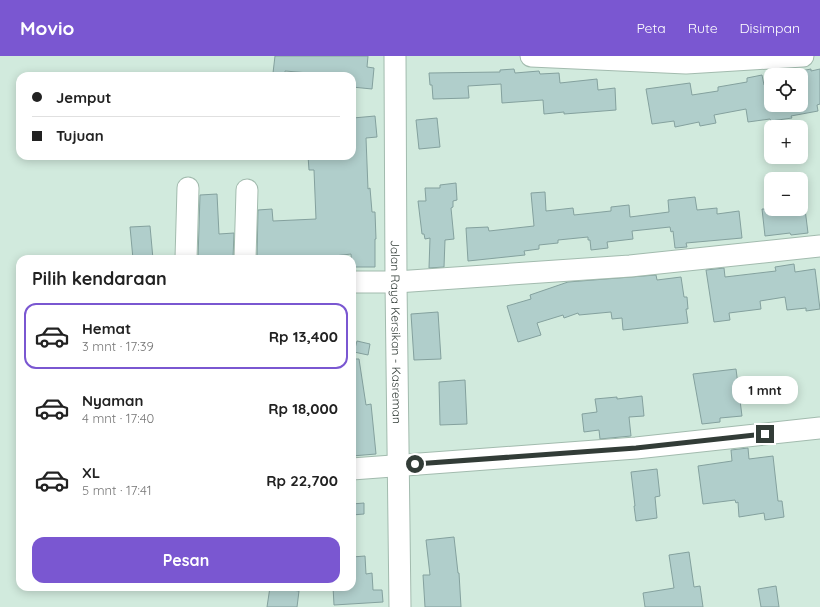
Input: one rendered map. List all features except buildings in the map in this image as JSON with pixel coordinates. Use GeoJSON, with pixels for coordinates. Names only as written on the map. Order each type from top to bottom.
{"type":"FeatureCollection","features":[{"type":"Feature","properties":{"kind":"street","name":"Jalan Raya Kersikan - Kasreman"},"geometry":{"type":"LineString","coordinates":[[395,56],[400,607]]}},
{"type":"Feature","properties":{"kind":"street"},"geometry":{"type":"LineString","coordinates":[[531,56],[634,59],[686,63],[803,56]]}},
{"type":"Feature","properties":{"kind":"street"},"geometry":{"type":"LineString","coordinates":[[186,255],[188,188]]}},
{"type":"Feature","properties":{"kind":"street"},"geometry":{"type":"LineString","coordinates":[[245,255],[247,190]]}},
{"type":"Feature","properties":{"kind":"street"},"geometry":{"type":"LineString","coordinates":[[356,282],[396,282],[630,266],[820,246]]}},
{"type":"Feature","properties":{"kind":"street"},"geometry":{"type":"LineString","coordinates":[[356,469],[636,448],[820,428]]}},
{"type":"Feature","properties":{"kind":"route"},"geometry":{"type":"LineString","coordinates":[[415,464],[636,448],[765,434]]}}]}
